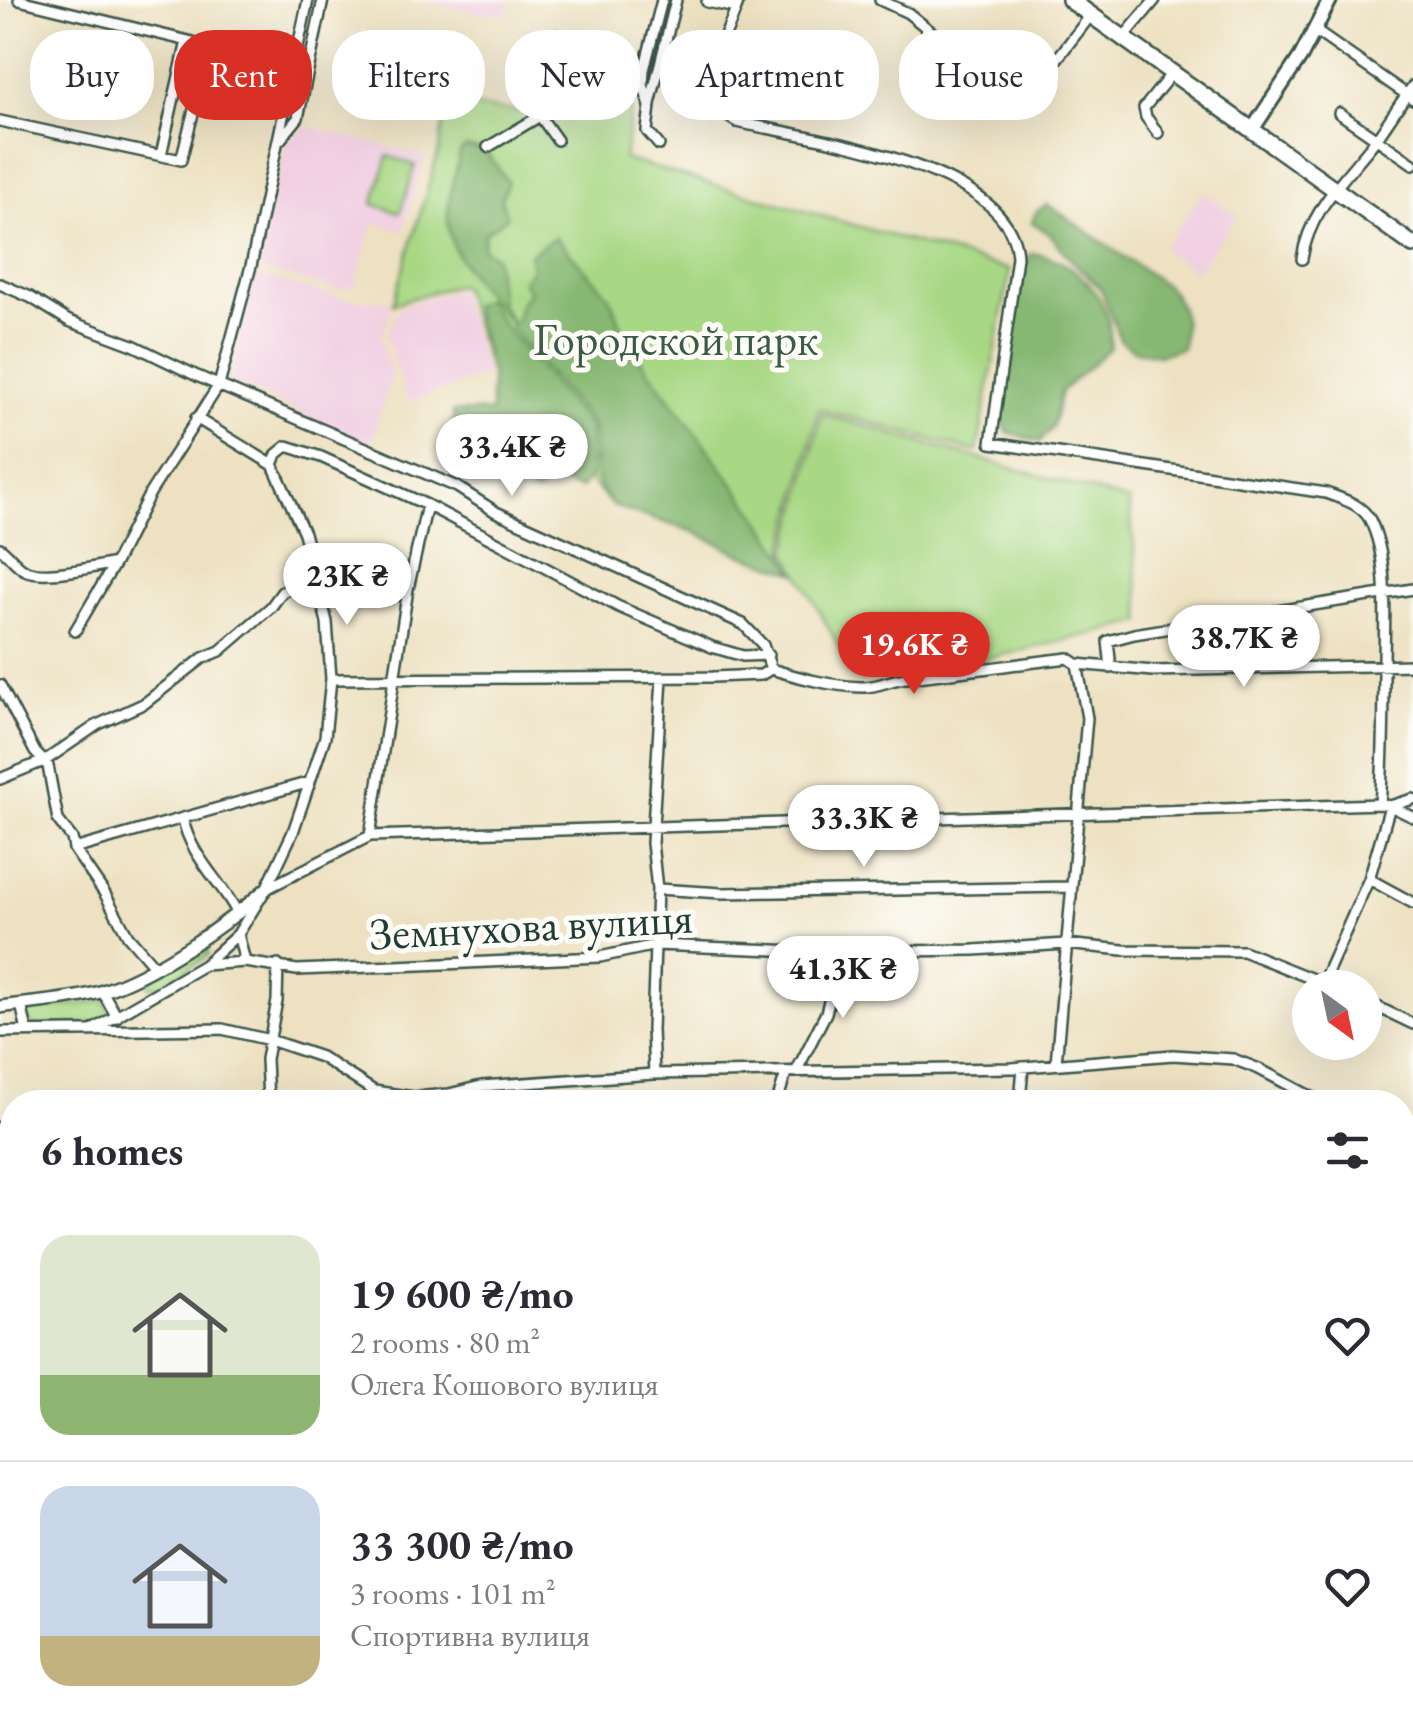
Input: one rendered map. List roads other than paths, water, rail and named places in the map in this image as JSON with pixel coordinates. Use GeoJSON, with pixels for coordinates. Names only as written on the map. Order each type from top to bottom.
{"type":"FeatureCollection","features":[{"type":"Feature","properties":{"kind":"highway"},"geometry":{"type":"LineString","coordinates":[[1070,0],[1413,245]]}},
{"type":"Feature","properties":{"kind":"main road"},"geometry":{"type":"LineString","coordinates":[[1252,130],[1330,0]]}},
{"type":"Feature","properties":{"kind":"street"},"geometry":{"type":"LineString","coordinates":[[19,0],[174,38]]}},
{"type":"Feature","properties":{"kind":"street"},"geometry":{"type":"LineString","coordinates":[[302,30],[308,0]]}},
{"type":"Feature","properties":{"kind":"street"},"geometry":{"type":"LineString","coordinates":[[312,51],[323,0]]}},
{"type":"Feature","properties":{"kind":"street"},"geometry":{"type":"LineString","coordinates":[[650,106],[644,70],[662,0]]}},
{"type":"Feature","properties":{"kind":"street"},"geometry":{"type":"LineString","coordinates":[[658,145],[647,131],[650,106],[676,0]]}},
{"type":"Feature","properties":{"kind":"street"},"geometry":{"type":"LineString","coordinates":[[880,0],[908,13],[1022,104],[1091,15]]}},
{"type":"Feature","properties":{"kind":"street"},"geometry":{"type":"LineString","coordinates":[[1123,38],[1155,0]]}},
{"type":"Feature","properties":{"kind":"street"},"geometry":{"type":"LineString","coordinates":[[707,2],[737,4],[710,79],[714,103],[721,113],[737,122],[917,164],[958,184],[1011,229],[1018,257],[991,442],[1326,493],[1352,502],[1369,516],[1376,536],[1384,593],[1388,822],[1369,880],[1328,970]]}},
{"type":"Feature","properties":{"kind":"street"},"geometry":{"type":"LineString","coordinates":[[1302,259],[1310,228],[1411,93],[1314,30]]}},
{"type":"Feature","properties":{"kind":"street"},"geometry":{"type":"LineString","coordinates":[[1158,133],[1144,108],[1172,73]]}},
{"type":"Feature","properties":{"kind":"street"},"geometry":{"type":"LineString","coordinates":[[160,156],[174,96]]}},
{"type":"Feature","properties":{"kind":"street"},"geometry":{"type":"LineString","coordinates":[[1338,113],[1413,164]]}},
{"type":"Feature","properties":{"kind":"street"},"geometry":{"type":"LineString","coordinates":[[0,121],[180,160],[191,120]]}},
{"type":"Feature","properties":{"kind":"street"},"geometry":{"type":"LineString","coordinates":[[75,631],[150,493],[219,385],[251,266],[283,120]]}},
{"type":"Feature","properties":{"kind":"street"},"geometry":{"type":"LineString","coordinates":[[278,142],[296,120]]}},
{"type":"Feature","properties":{"kind":"street"},"geometry":{"type":"LineString","coordinates":[[488,147],[533,120]]}},
{"type":"Feature","properties":{"kind":"street"},"geometry":{"type":"LineString","coordinates":[[543,120],[557,140]]}},
{"type":"Feature","properties":{"kind":"street"},"geometry":{"type":"LineString","coordinates":[[0,284],[69,321],[133,345],[457,487],[496,512],[743,624],[756,634],[771,670]]}},
{"type":"Feature","properties":{"kind":"street"},"geometry":{"type":"LineString","coordinates":[[92,1030],[204,965],[238,934],[266,890],[294,832],[325,736],[331,679],[327,622],[304,532],[273,466],[196,418]]}},
{"type":"Feature","properties":{"kind":"street"},"geometry":{"type":"LineString","coordinates":[[273,466],[280,450],[291,445],[427,505],[618,608],[712,647],[743,656],[768,655]]}},
{"type":"Feature","properties":{"kind":"street"},"geometry":{"type":"LineString","coordinates":[[370,836],[408,589],[427,505]]}},
{"type":"Feature","properties":{"kind":"street"},"geometry":{"type":"LineString","coordinates":[[0,548],[23,570],[34,574],[52,575],[115,563]]}},
{"type":"Feature","properties":{"kind":"street"},"geometry":{"type":"LineString","coordinates":[[0,779],[43,761],[96,725],[145,703],[203,658],[220,651],[272,607],[282,592],[316,579]]}},
{"type":"Feature","properties":{"kind":"street"},"geometry":{"type":"LineString","coordinates":[[1111,668],[1108,641],[1180,625],[1194,627],[1290,607],[1413,589]]}},
{"type":"Feature","properties":{"kind":"street"},"geometry":{"type":"LineString","coordinates":[[331,679],[662,678],[761,675],[771,670],[822,684],[866,688],[901,678],[944,676],[964,670],[1068,658],[1077,664],[1111,668],[1231,671],[1413,665]]}},
{"type":"Feature","properties":{"kind":"street"},"geometry":{"type":"LineString","coordinates":[[1056,1064],[1087,718],[1077,664]]}},
{"type":"Feature","properties":{"kind":"street"},"geometry":{"type":"LineString","coordinates":[[654,1074],[657,889],[652,843],[662,678]]}},
{"type":"Feature","properties":{"kind":"street"},"geometry":{"type":"LineString","coordinates":[[0,685],[48,766],[58,820],[128,936],[154,966]]}},
{"type":"Feature","properties":{"kind":"street"},"geometry":{"type":"LineString","coordinates":[[74,849],[310,782]]}},
{"type":"Feature","properties":{"kind":"street"},"geometry":{"type":"LineString","coordinates":[[0,1007],[102,991],[137,975],[238,914],[266,890],[370,836],[1385,805],[1413,799]]}},
{"type":"Feature","properties":{"kind":"street"},"geometry":{"type":"LineString","coordinates":[[1385,805],[1413,817]]}},
{"type":"Feature","properties":{"kind":"street"},"geometry":{"type":"LineString","coordinates":[[183,819],[185,830],[218,888],[230,898],[238,914]]}},
{"type":"Feature","properties":{"kind":"street"},"geometry":{"type":"LineString","coordinates":[[1369,880],[1413,904]]}},
{"type":"Feature","properties":{"kind":"street"},"geometry":{"type":"LineString","coordinates":[[657,889],[722,893],[1070,887]]}},
{"type":"Feature","properties":{"kind":"street"},"geometry":{"type":"LineString","coordinates":[[238,934],[245,962]]}},
{"type":"Feature","properties":{"kind":"street"},"geometry":{"type":"LineString","coordinates":[[200,937],[217,953]]}},
{"type":"Feature","properties":{"kind":"street","name":"Земнухова вулиця"},"geometry":{"type":"LineString","coordinates":[[204,965],[245,962],[297,970],[600,958],[656,946],[840,952],[1066,944],[1123,950],[1243,951],[1292,970]]}},
{"type":"Feature","properties":{"kind":"street"},"geometry":{"type":"LineString","coordinates":[[783,1090],[826,1013],[840,952]]}},
{"type":"Feature","properties":{"kind":"street"},"geometry":{"type":"LineString","coordinates":[[267,1090],[266,1059],[277,1001],[278,965]]}},
{"type":"Feature","properties":{"kind":"street"},"geometry":{"type":"LineString","coordinates":[[137,975],[152,997]]}},
{"type":"Feature","properties":{"kind":"street"},"geometry":{"type":"LineString","coordinates":[[102,991],[117,1017]]}},
{"type":"Feature","properties":{"kind":"street"},"geometry":{"type":"LineString","coordinates":[[0,997],[24,1004]]}},
{"type":"Feature","properties":{"kind":"street"},"geometry":{"type":"LineString","coordinates":[[24,1004],[27,1031]]}},
{"type":"Feature","properties":{"kind":"street"},"geometry":{"type":"LineString","coordinates":[[1382,1009],[1413,1024]]}},
{"type":"Feature","properties":{"kind":"street"},"geometry":{"type":"LineString","coordinates":[[0,1032],[222,1029],[320,1057],[371,1090]]}},
{"type":"Feature","properties":{"kind":"street"},"geometry":{"type":"LineString","coordinates":[[465,1090],[654,1074],[1022,1067],[1173,1055],[1233,1059],[1298,1090]]}},
{"type":"Feature","properties":{"kind":"street"},"geometry":{"type":"LineString","coordinates":[[1021,1090],[1022,1067]]}},
{"type":"Feature","properties":{"kind":"park label","name":"Городской парк"},"geometry":{"type":"Point","coordinates":[676,339]}}]}
